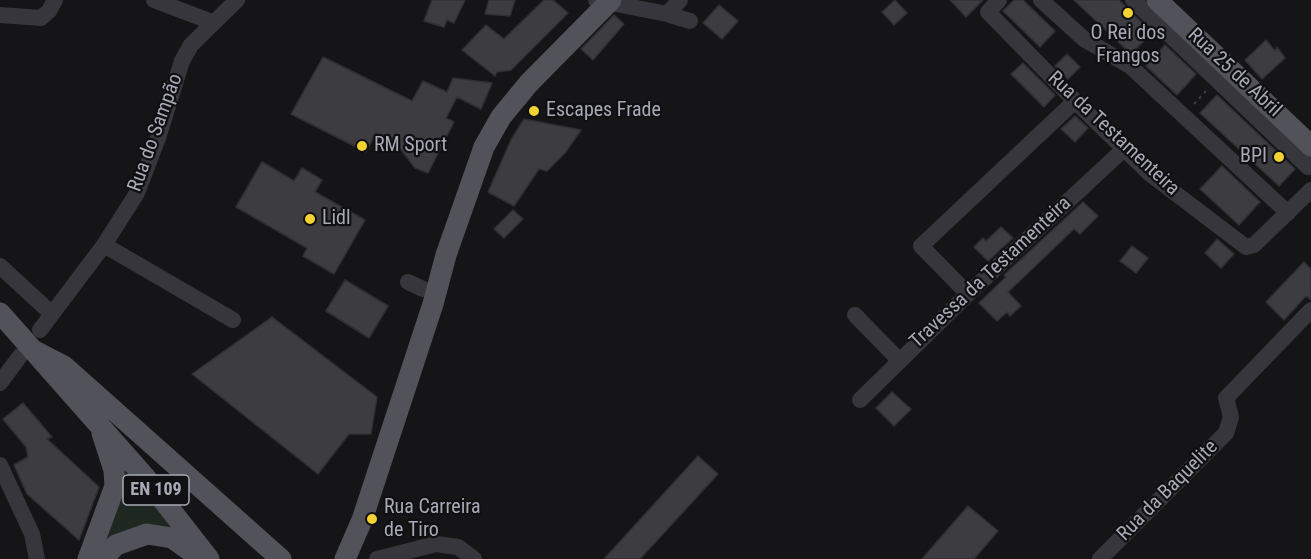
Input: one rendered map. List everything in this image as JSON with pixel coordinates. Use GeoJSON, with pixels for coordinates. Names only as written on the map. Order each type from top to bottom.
{"type":"FeatureCollection","features":[{"type":"Feature","properties":{"kind":"main road","name":"Rua 25 de Abril"},"geometry":{"type":"LineString","coordinates":[[1157,0],[1311,146]]}},
{"type":"Feature","properties":{"kind":"main road"},"geometry":{"type":"LineString","coordinates":[[345,559],[362,520],[413,362],[421,292],[446,255],[484,147],[501,117],[528,83],[605,1]]}},
{"type":"Feature","properties":{"kind":"main road","name":"EN 109"},"geometry":{"type":"LineString","coordinates":[[0,313],[26,353],[99,424],[167,503],[209,559]]}},
{"type":"Feature","properties":{"kind":"main road"},"geometry":{"type":"LineString","coordinates":[[26,353],[64,366],[281,559]]}},
{"type":"Feature","properties":{"kind":"main road"},"geometry":{"type":"LineString","coordinates":[[88,559],[115,486],[114,470],[99,424]]}},
{"type":"Feature","properties":{"kind":"main road"},"geometry":{"type":"LineString","coordinates":[[103,559],[116,545],[147,534],[172,538],[201,559]]}},
{"type":"Feature","properties":{"kind":"street"},"geometry":{"type":"LineString","coordinates":[[0,15],[41,18],[49,11],[55,0]]}},
{"type":"Feature","properties":{"kind":"street"},"geometry":{"type":"LineString","coordinates":[[154,0],[212,22]]}},
{"type":"Feature","properties":{"kind":"street","name":"Rua do Sampão"},"geometry":{"type":"LineString","coordinates":[[40,330],[104,245],[137,193],[158,138],[182,61],[191,45],[237,0]]}},
{"type":"Feature","properties":{"kind":"street"},"geometry":{"type":"LineString","coordinates":[[667,14],[680,0]]}},
{"type":"Feature","properties":{"kind":"street","name":"Rua da Testamenteira"},"geometry":{"type":"LineString","coordinates":[[999,0],[988,12],[1075,101],[1150,174],[1246,248],[1254,245],[1311,190]]}},
{"type":"Feature","properties":{"kind":"street"},"geometry":{"type":"LineString","coordinates":[[1133,0],[1308,167],[1311,164]]}},
{"type":"Feature","properties":{"kind":"street"},"geometry":{"type":"LineString","coordinates":[[605,1],[690,21]]}},
{"type":"Feature","properties":{"kind":"street"},"geometry":{"type":"LineString","coordinates":[[1047,2],[1084,39],[1130,66],[1142,76],[1288,213]]}},
{"type":"Feature","properties":{"kind":"street"},"geometry":{"type":"LineString","coordinates":[[968,294],[921,246],[1075,101]]}},
{"type":"Feature","properties":{"kind":"street","name":"Travessa da Testamenteira"},"geometry":{"type":"LineString","coordinates":[[860,400],[968,294],[1124,149]]}},
{"type":"Feature","properties":{"kind":"street"},"geometry":{"type":"LineString","coordinates":[[104,245],[232,320]]}},
{"type":"Feature","properties":{"kind":"street"},"geometry":{"type":"LineString","coordinates":[[0,266],[52,314]]}},
{"type":"Feature","properties":{"kind":"street","name":"Rua da Baquelite"},"geometry":{"type":"LineString","coordinates":[[1100,559],[1226,433],[1231,417],[1226,398],[1311,309]]}},
{"type":"Feature","properties":{"kind":"street"},"geometry":{"type":"LineString","coordinates":[[855,315],[899,360]]}},
{"type":"Feature","properties":{"kind":"street"},"geometry":{"type":"LineString","coordinates":[[0,382],[26,353]]}},
{"type":"Feature","properties":{"kind":"street"},"geometry":{"type":"LineString","coordinates":[[0,465],[32,534],[37,559]]}},
{"type":"Feature","properties":{"kind":"street"},"geometry":{"type":"LineString","coordinates":[[377,559],[436,544],[458,547],[474,559]]}},
{"type":"Feature","properties":{"kind":"shaded area"},"geometry":{"type":"Polygon","coordinates":[[[124,468],[176,531],[99,553],[124,468]]]}},
{"type":"Feature","properties":{"kind":"building"},"geometry":{"type":"Polygon","coordinates":[[[432,0],[465,0],[454,23],[447,20],[444,27],[424,21],[432,0]]]}},
{"type":"Feature","properties":{"kind":"building"},"geometry":{"type":"Polygon","coordinates":[[[489,0],[515,0],[510,16],[485,14],[489,0]]]}},
{"type":"Feature","properties":{"kind":"building"},"geometry":{"type":"Polygon","coordinates":[[[544,0],[553,0],[568,13],[511,70],[497,72],[495,76],[462,50],[486,25],[504,39],[544,0]]]}},
{"type":"Feature","properties":{"kind":"building"},"geometry":{"type":"Polygon","coordinates":[[[895,0],[907,13],[894,25],[882,12],[895,0]]]}},
{"type":"Feature","properties":{"kind":"building"},"geometry":{"type":"Polygon","coordinates":[[[950,0],[983,0],[966,17],[950,0]]]}},
{"type":"Feature","properties":{"kind":"building"},"geometry":{"type":"Polygon","coordinates":[[[1014,0],[1023,0],[1055,31],[1040,47],[1003,11],[1014,0]]]}},
{"type":"Feature","properties":{"kind":"building"},"geometry":{"type":"Polygon","coordinates":[[[1074,0],[1119,0],[1152,33],[1131,54],[1074,0]]]}},
{"type":"Feature","properties":{"kind":"building"},"geometry":{"type":"Polygon","coordinates":[[[719,5],[738,21],[722,39],[703,23],[719,5]]]}},
{"type":"Feature","properties":{"kind":"building"},"geometry":{"type":"Polygon","coordinates":[[[614,15],[624,24],[593,60],[581,49],[614,15]]]}},
{"type":"Feature","properties":{"kind":"building"},"geometry":{"type":"Polygon","coordinates":[[[1266,40],[1275,51],[1277,47],[1285,58],[1262,79],[1245,60],[1266,40]]]}},
{"type":"Feature","properties":{"kind":"building"},"geometry":{"type":"Polygon","coordinates":[[[1165,45],[1196,74],[1177,95],[1146,66],[1165,45]]]}},
{"type":"Feature","properties":{"kind":"building"},"geometry":{"type":"Polygon","coordinates":[[[1067,54],[1080,67],[1068,79],[1055,66],[1067,54]]]}},
{"type":"Feature","properties":{"kind":"building"},"geometry":{"type":"Polygon","coordinates":[[[323,57],[412,101],[423,81],[447,92],[453,78],[492,83],[481,109],[457,97],[446,118],[454,122],[428,173],[415,168],[396,143],[376,133],[366,152],[291,114],[323,57]]]}},
{"type":"Feature","properties":{"kind":"building"},"geometry":{"type":"Polygon","coordinates":[[[1023,63],[1055,95],[1044,107],[1011,74],[1023,63]]]}},
{"type":"Feature","properties":{"kind":"building"},"geometry":{"type":"Polygon","coordinates":[[[1217,95],[1295,169],[1279,186],[1200,113],[1217,95]]]}},
{"type":"Feature","properties":{"kind":"building"},"geometry":{"type":"Polygon","coordinates":[[[1075,116],[1088,128],[1075,142],[1061,129],[1075,116]]]}},
{"type":"Feature","properties":{"kind":"building"},"geometry":{"type":"Polygon","coordinates":[[[524,119],[581,130],[565,153],[547,171],[539,169],[514,206],[488,192],[511,140],[524,119]]]}},
{"type":"Feature","properties":{"kind":"building","name":"Lidl"},"geometry":{"type":"Polygon","coordinates":[[[262,162],[294,181],[302,168],[322,180],[315,192],[365,220],[334,274],[303,256],[307,248],[236,207],[262,162]]]}},
{"type":"Feature","properties":{"kind":"building"},"geometry":{"type":"Polygon","coordinates":[[[1222,166],[1260,202],[1239,225],[1200,189],[1222,166]]]}},
{"type":"Feature","properties":{"kind":"building"},"geometry":{"type":"Polygon","coordinates":[[[1083,202],[1098,216],[1080,234],[1074,229],[1008,292],[1021,306],[1010,316],[1007,312],[997,321],[979,303],[1006,277],[1004,275],[1083,202]]]}},
{"type":"Feature","properties":{"kind":"building"},"geometry":{"type":"Polygon","coordinates":[[[513,210],[523,219],[504,238],[494,229],[513,210]]]}},
{"type":"Feature","properties":{"kind":"building"},"geometry":{"type":"Polygon","coordinates":[[[1001,227],[1013,238],[988,261],[974,247],[983,238],[986,241],[1001,227]]]}},
{"type":"Feature","properties":{"kind":"building"},"geometry":{"type":"Polygon","coordinates":[[[1217,239],[1234,254],[1221,268],[1205,253],[1217,239]]]}},
{"type":"Feature","properties":{"kind":"building"},"geometry":{"type":"Polygon","coordinates":[[[1132,246],[1148,258],[1136,273],[1120,261],[1132,246]]]}},
{"type":"Feature","properties":{"kind":"building"},"geometry":{"type":"Polygon","coordinates":[[[1304,262],[1311,269],[1311,300],[1306,296],[1284,320],[1266,302],[1304,262]]]}},
{"type":"Feature","properties":{"kind":"building"},"geometry":{"type":"Polygon","coordinates":[[[345,280],[388,306],[369,338],[326,311],[345,280]]]}},
{"type":"Feature","properties":{"kind":"building"},"geometry":{"type":"Polygon","coordinates":[[[272,317],[377,397],[371,434],[349,434],[318,474],[192,374],[272,317]]]}},
{"type":"Feature","properties":{"kind":"building"},"geometry":{"type":"Polygon","coordinates":[[[892,392],[911,409],[894,426],[876,408],[892,392]]]}},
{"type":"Feature","properties":{"kind":"building"},"geometry":{"type":"Polygon","coordinates":[[[23,403],[52,437],[47,439],[99,487],[79,540],[27,494],[14,465],[28,457],[26,447],[3,419],[23,403]]]}},
{"type":"Feature","properties":{"kind":"building"},"geometry":{"type":"Polygon","coordinates":[[[698,456],[718,474],[640,559],[604,559],[698,456]]]}},
{"type":"Feature","properties":{"kind":"building"},"geometry":{"type":"Polygon","coordinates":[[[968,506],[998,531],[974,559],[922,559],[968,506]]]}},
{"type":"Feature","properties":{"kind":"place","name":"O Rei dos Frangos"},"geometry":{"type":"Point","coordinates":[1128,13]}},
{"type":"Feature","properties":{"kind":"place","name":"Escapes Frade"},"geometry":{"type":"Point","coordinates":[534,111]}},
{"type":"Feature","properties":{"kind":"place","name":"RM Sport"},"geometry":{"type":"Point","coordinates":[362,146]}},
{"type":"Feature","properties":{"kind":"place","name":"BPI"},"geometry":{"type":"Point","coordinates":[1279,157]}},
{"type":"Feature","properties":{"kind":"place","name":"Lidl"},"geometry":{"type":"Point","coordinates":[310,219]}},
{"type":"Feature","properties":{"kind":"place","name":"Rua Carreira de Tiro"},"geometry":{"type":"Point","coordinates":[372,519]}}]}
